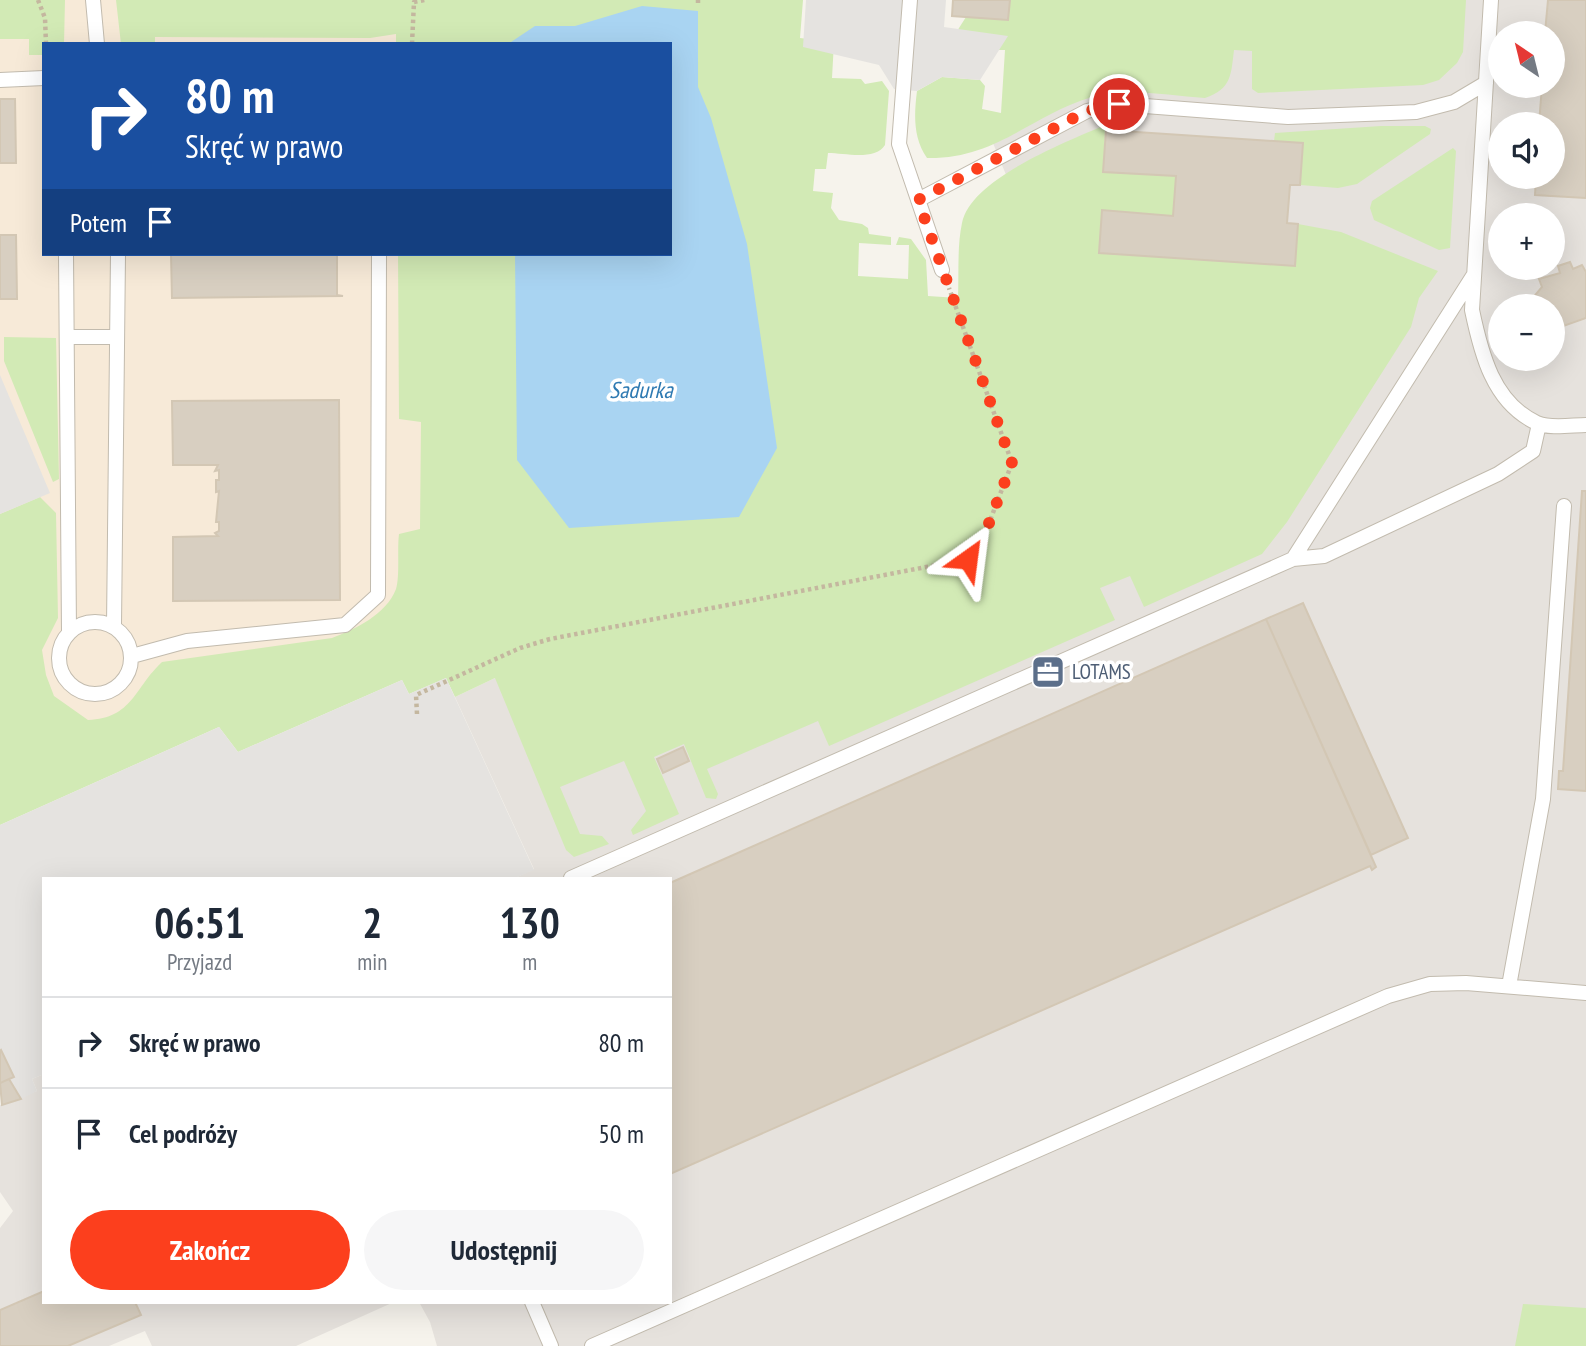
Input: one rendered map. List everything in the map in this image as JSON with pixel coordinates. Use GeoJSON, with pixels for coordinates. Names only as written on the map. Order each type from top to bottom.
{"type":"FeatureCollection","features":[{"type":"Feature","properties":{"kind":"lane"},"geometry":{"type":"LineString","coordinates":[[93,0],[97,42]]}},
{"type":"Feature","properties":{"kind":"lane"},"geometry":{"type":"LineString","coordinates":[[909,0],[899,144],[942,270]]}},
{"type":"Feature","properties":{"kind":"lane"},"geometry":{"type":"LineString","coordinates":[[1491,0],[1472,310],[1490,376],[1509,401],[1539,424],[1586,425]]}},
{"type":"Feature","properties":{"kind":"lane"},"geometry":{"type":"LineString","coordinates":[[0,80],[42,78]]}},
{"type":"Feature","properties":{"kind":"lane"},"geometry":{"type":"LineString","coordinates":[[918,200],[1087,111],[1108,106],[1119,104],[1288,117],[1416,112],[1454,102],[1486,83]]}},
{"type":"Feature","properties":{"kind":"lane"},"geometry":{"type":"LineString","coordinates":[[66,256],[69,632],[59,653],[59,665],[64,676],[81,692],[105,693],[116,688],[131,669],[132,656],[123,634],[114,626],[90,621],[69,632]]}},
{"type":"Feature","properties":{"kind":"lane"},"geometry":{"type":"LineString","coordinates":[[114,626],[118,256]]}},
{"type":"Feature","properties":{"kind":"lane"},"geometry":{"type":"LineString","coordinates":[[132,656],[187,640],[345,625],[379,595],[379,256]]}},
{"type":"Feature","properties":{"kind":"lane"},"geometry":{"type":"LineString","coordinates":[[1293,559],[1474,275]]}},
{"type":"Feature","properties":{"kind":"lane"},"geometry":{"type":"LineString","coordinates":[[67,337],[117,337]]}},
{"type":"Feature","properties":{"kind":"lane"},"geometry":{"type":"LineString","coordinates":[[572,877],[1293,559],[1324,556],[1498,474],[1533,451],[1539,424]]}},
{"type":"Feature","properties":{"kind":"lane"},"geometry":{"type":"LineString","coordinates":[[1509,986],[1543,799],[1564,506]]}},
{"type":"Feature","properties":{"kind":"lane"},"geometry":{"type":"LineString","coordinates":[[592,1346],[1388,996],[1430,984],[1509,986],[1586,993]]}},
{"type":"Feature","properties":{"kind":"lane"},"geometry":{"type":"LineString","coordinates":[[534,1304],[551,1346]]}},
{"type":"Feature","properties":{"kind":"path"},"geometry":{"type":"LineString","coordinates":[[38,0],[45,18],[46,42]]}},
{"type":"Feature","properties":{"kind":"path"},"geometry":{"type":"LineString","coordinates":[[412,42],[414,2],[425,0]]}},
{"type":"Feature","properties":{"kind":"path"},"geometry":{"type":"LineString","coordinates":[[417,714],[416,695],[520,648],[550,639],[968,559],[978,552],[1012,463],[942,270]]}},
{"type":"Feature","properties":{"kind":"shaded area"},"geometry":{"type":"Polygon","coordinates":[[[0,0],[440,0],[442,42],[42,42],[42,256],[452,256],[469,590],[0,773],[0,0]]]}},
{"type":"Feature","properties":{"kind":"shaded area"},"geometry":{"type":"Polygon","coordinates":[[[806,0],[946,0],[944,27],[1008,36],[980,80],[942,77],[917,91],[894,89],[879,65],[803,47],[806,0]]]}},
{"type":"Feature","properties":{"kind":"shaded area","name":"LOTAMS"},"geometry":{"type":"Polygon","coordinates":[[[1055,0],[1586,0],[1586,1346],[437,1346],[430,1322],[420,1304],[672,1304],[672,877],[517,877],[534,869],[455,697],[495,678],[982,571],[1009,182],[988,131],[1047,98],[1055,0]]]}},
{"type":"Feature","properties":{"kind":"shaded area"},"geometry":{"type":"Polygon","coordinates":[[[0,375],[50,493],[0,514],[0,375]]]}},
{"type":"Feature","properties":{"kind":"shaded area"},"geometry":{"type":"Polygon","coordinates":[[[446,678],[534,870],[517,877],[42,877],[42,1075],[32,1079],[37,1091],[21,1099],[9,1079],[13,1076],[0,1051],[0,825],[219,727],[238,752],[402,680],[409,694],[446,678]]]}},
{"type":"Feature","properties":{"kind":"shaded area"},"geometry":{"type":"Polygon","coordinates":[[[42,1075],[42,1304],[390,1304],[296,1346],[152,1346],[145,1331],[109,1346],[0,1346],[0,1228],[13,1211],[0,1192],[0,1105],[37,1091],[32,1079],[42,1075]]]}},
{"type":"Feature","properties":{"kind":"green space"},"geometry":{"type":"Polygon","coordinates":[[[0,0],[65,0],[64,42],[42,42],[42,55],[29,55],[29,39],[0,39],[0,0]]]}},
{"type":"Feature","properties":{"kind":"green space"},"geometry":{"type":"Polygon","coordinates":[[[116,0],[803,0],[800,38],[834,42],[832,78],[861,79],[865,84],[882,81],[889,91],[885,145],[867,155],[828,153],[826,169],[815,169],[813,191],[833,193],[831,208],[839,220],[862,224],[868,228],[869,234],[891,237],[891,245],[859,243],[858,276],[908,279],[909,245],[896,245],[899,237],[911,239],[926,260],[928,296],[958,298],[960,232],[969,207],[1001,177],[1045,152],[1105,125],[1104,172],[1176,176],[1173,216],[1102,210],[1099,253],[1295,265],[1298,224],[1341,232],[1438,271],[1419,298],[1411,327],[1287,522],[1262,554],[1144,607],[1130,576],[1100,588],[1115,620],[829,746],[818,721],[707,769],[718,794],[716,799],[706,798],[684,744],[654,757],[679,814],[633,835],[631,830],[646,811],[624,761],[560,787],[580,834],[602,836],[609,844],[574,857],[566,850],[495,678],[455,697],[446,678],[409,694],[402,680],[238,752],[219,727],[0,825],[0,514],[40,497],[56,513],[58,618],[42,650],[46,675],[54,696],[88,720],[115,714],[124,708],[162,662],[332,638],[360,625],[385,606],[397,584],[399,534],[420,529],[421,422],[399,419],[398,256],[672,256],[672,42],[396,42],[396,34],[370,38],[155,37],[155,42],[121,42],[116,0]]]}},
{"type":"Feature","properties":{"kind":"green space"},"geometry":{"type":"Polygon","coordinates":[[[1010,0],[1466,0],[1463,52],[1457,63],[1439,80],[1423,85],[1258,93],[1252,89],[1252,51],[1234,50],[1231,73],[1225,85],[1205,98],[1134,92],[1105,94],[1050,114],[994,144],[952,156],[927,158],[919,142],[916,126],[917,91],[942,77],[980,80],[985,86],[982,109],[1001,113],[1005,50],[993,50],[952,39],[966,17],[1008,20],[1010,0]]]}},
{"type":"Feature","properties":{"kind":"green space"},"geometry":{"type":"Polygon","coordinates":[[[1425,126],[1431,129],[1430,134],[1357,184],[1338,188],[1300,185],[1303,144],[1274,141],[1275,133],[1425,126]]]}},
{"type":"Feature","properties":{"kind":"green space"},"geometry":{"type":"Polygon","coordinates":[[[1453,148],[1456,151],[1450,248],[1439,250],[1374,220],[1370,208],[1372,201],[1453,148]]]}},
{"type":"Feature","properties":{"kind":"green space"},"geometry":{"type":"Polygon","coordinates":[[[4,337],[56,338],[59,479],[53,482],[4,361],[4,337]]]}},
{"type":"Feature","properties":{"kind":"green space"},"geometry":{"type":"Polygon","coordinates":[[[1523,1304],[1586,1308],[1586,1346],[1515,1346],[1523,1304]]]}},
{"type":"Feature","properties":{"kind":"water","name":"Sadurka"},"geometry":{"type":"Polygon","coordinates":[[[642,6],[698,11],[698,87],[711,118],[747,244],[777,448],[739,517],[569,528],[517,460],[515,256],[672,256],[672,42],[511,42],[535,26],[575,26],[642,6]]]}},
{"type":"Feature","properties":{"kind":"building"},"geometry":{"type":"Polygon","coordinates":[[[953,0],[1010,0],[1008,20],[952,16],[953,0]]]}},
{"type":"Feature","properties":{"kind":"building"},"geometry":{"type":"Polygon","coordinates":[[[1548,0],[1586,0],[1586,198],[1535,195],[1535,189],[1565,189],[1565,112],[1540,112],[1541,98],[1565,98],[1565,21],[1546,21],[1548,0]]]}},
{"type":"Feature","properties":{"kind":"building"},"geometry":{"type":"Polygon","coordinates":[[[0,99],[15,99],[16,163],[0,163],[0,99]]]}},
{"type":"Feature","properties":{"kind":"building"},"geometry":{"type":"Polygon","coordinates":[[[1106,130],[1303,143],[1300,185],[1290,185],[1287,223],[1298,224],[1295,266],[1099,253],[1102,210],[1173,216],[1176,176],[1103,172],[1106,130]]]}},
{"type":"Feature","properties":{"kind":"building"},"geometry":{"type":"Polygon","coordinates":[[[0,235],[16,235],[17,299],[0,299],[0,235]]]}},
{"type":"Feature","properties":{"kind":"building"},"geometry":{"type":"Polygon","coordinates":[[[171,256],[337,256],[337,295],[343,296],[172,298],[171,256]]]}},
{"type":"Feature","properties":{"kind":"building"},"geometry":{"type":"Polygon","coordinates":[[[1570,262],[1573,269],[1582,265],[1586,272],[1586,318],[1565,325],[1565,294],[1536,294],[1542,287],[1539,280],[1565,280],[1565,264],[1570,262]]]}},
{"type":"Feature","properties":{"kind":"building"},"geometry":{"type":"Polygon","coordinates":[[[339,400],[340,600],[173,601],[173,537],[218,536],[215,533],[219,531],[219,522],[216,522],[219,491],[216,492],[216,480],[219,480],[219,470],[215,471],[218,465],[173,465],[172,401],[339,400]]]}},
{"type":"Feature","properties":{"kind":"building"},"geometry":{"type":"Polygon","coordinates":[[[1582,491],[1586,491],[1586,791],[1558,789],[1559,771],[1563,771],[1582,491]]]}},
{"type":"Feature","properties":{"kind":"building"},"geometry":{"type":"Polygon","coordinates":[[[1303,603],[1408,838],[1371,855],[1266,619],[1303,603]]]}},
{"type":"Feature","properties":{"kind":"building"},"geometry":{"type":"Polygon","coordinates":[[[1266,619],[1376,867],[1372,870],[1370,866],[672,1173],[672,882],[1266,619]]]}},
{"type":"Feature","properties":{"kind":"building"},"geometry":{"type":"Polygon","coordinates":[[[683,747],[689,761],[663,773],[657,759],[683,747]]]}},
{"type":"Feature","properties":{"kind":"building"},"geometry":{"type":"Polygon","coordinates":[[[0,1051],[14,1077],[0,1083],[0,1051]]]}},
{"type":"Feature","properties":{"kind":"building"},"geometry":{"type":"Polygon","coordinates":[[[9,1079],[21,1099],[2,1105],[0,1083],[9,1079]]]}},
{"type":"Feature","properties":{"kind":"building"},"geometry":{"type":"Polygon","coordinates":[[[42,1292],[42,1304],[136,1304],[141,1315],[68,1346],[0,1346],[0,1310],[42,1292]]]}},
{"type":"Feature","properties":{"kind":"place","name":"LOTAMS"},"geometry":{"type":"Point","coordinates":[1048,672]}},
{"type":"Feature","properties":{"kind":"route"},"geometry":{"type":"LineString","coordinates":[[968,559],[978,552],[1012,463],[989,392],[918,200],[1087,111],[1119,104]]}}]}
